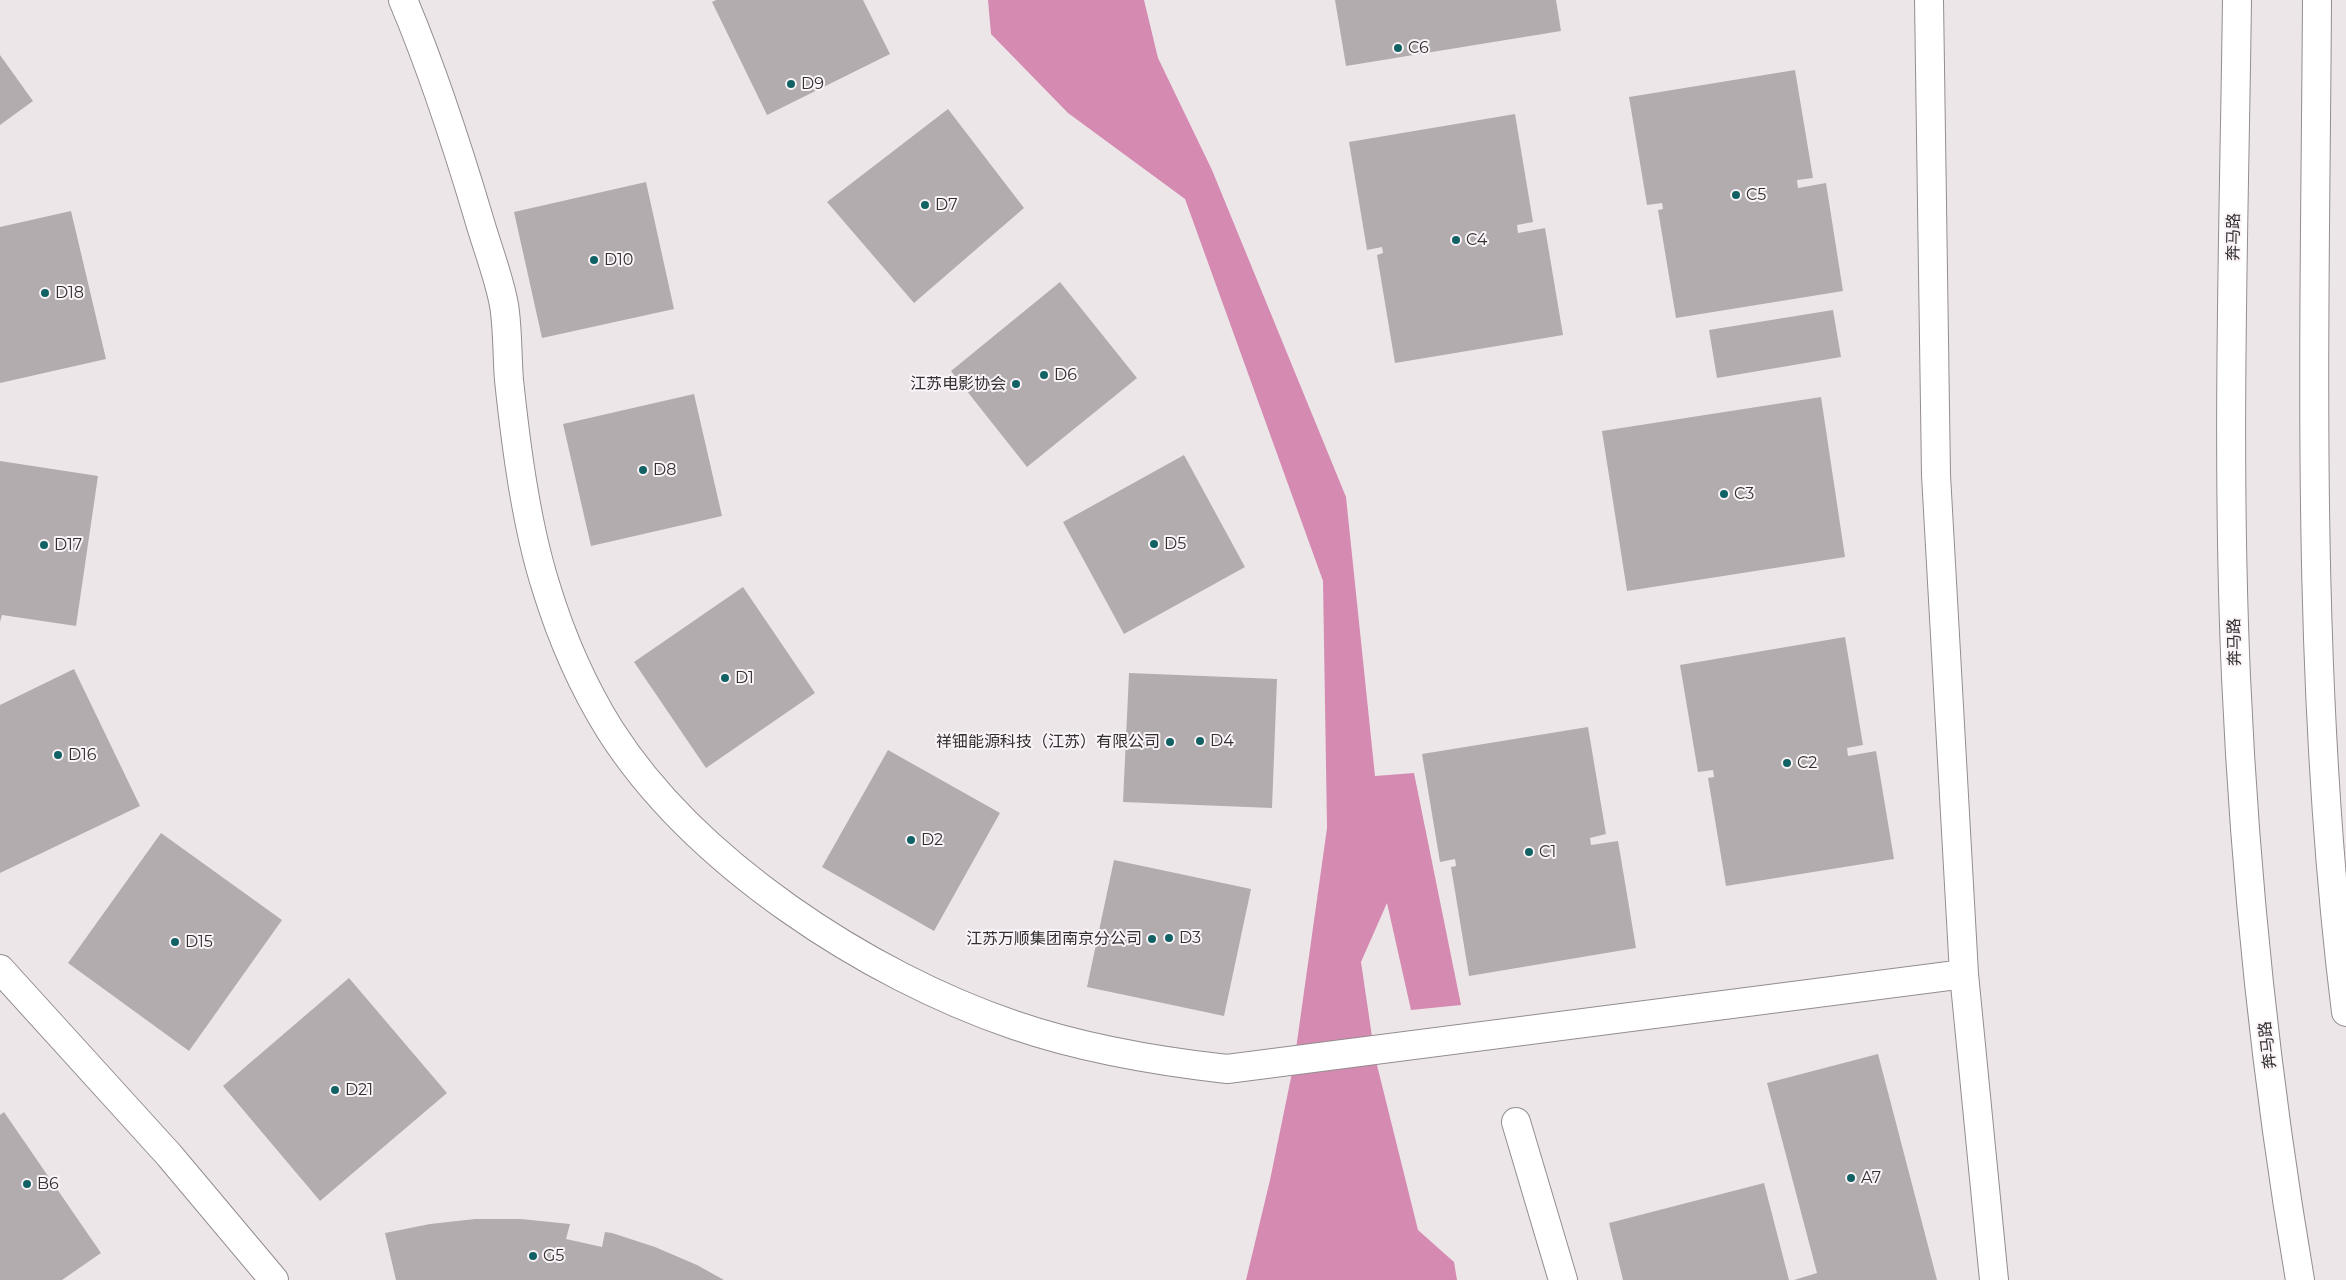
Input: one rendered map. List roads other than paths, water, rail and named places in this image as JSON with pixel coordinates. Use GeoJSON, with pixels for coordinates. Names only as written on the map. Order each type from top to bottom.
{"type":"FeatureCollection","features":[{"type":"Feature","properties":{"kind":"main road"},"geometry":{"type":"LineString","coordinates":[[402,0],[425,51],[463,163],[504,305],[509,380],[519,456],[544,583],[561,634],[584,682],[610,729],[639,771],[672,810],[709,845],[795,912],[843,944],[894,973],[947,999],[1014,1025],[1084,1046],[1155,1061],[1227,1069],[1964,974]]}},
{"type":"Feature","properties":{"kind":"main road"},"geometry":{"type":"LineString","coordinates":[[1929,0],[1936,475],[1964,974],[1994,1280]]}},
{"type":"Feature","properties":{"kind":"main road","name":"奔马路"},"geometry":{"type":"LineString","coordinates":[[2237,0],[2232,457],[2236,676],[2251,904],[2284,1187],[2300,1280]]}},
{"type":"Feature","properties":{"kind":"main road"},"geometry":{"type":"LineString","coordinates":[[2317,0],[2314,353],[2319,688],[2338,951],[2346,1012]]}},
{"type":"Feature","properties":{"kind":"main road"},"geometry":{"type":"LineString","coordinates":[[0,969],[169,1155],[274,1280]]}},
{"type":"Feature","properties":{"kind":"main road"},"geometry":{"type":"LineString","coordinates":[[1516,1122],[1563,1280]]}},
{"type":"Feature","properties":{"kind":"place","name":"C6"},"geometry":{"type":"Point","coordinates":[1398,48]}},
{"type":"Feature","properties":{"kind":"place","name":"D9"},"geometry":{"type":"Point","coordinates":[791,84]}},
{"type":"Feature","properties":{"kind":"place","name":"C5"},"geometry":{"type":"Point","coordinates":[1736,195]}},
{"type":"Feature","properties":{"kind":"place","name":"D7"},"geometry":{"type":"Point","coordinates":[925,205]}},
{"type":"Feature","properties":{"kind":"place","name":"C4"},"geometry":{"type":"Point","coordinates":[1456,240]}},
{"type":"Feature","properties":{"kind":"place","name":"D10"},"geometry":{"type":"Point","coordinates":[594,260]}},
{"type":"Feature","properties":{"kind":"place","name":"D18"},"geometry":{"type":"Point","coordinates":[45,293]}},
{"type":"Feature","properties":{"kind":"place","name":"D6"},"geometry":{"type":"Point","coordinates":[1044,375]}},
{"type":"Feature","properties":{"kind":"place","name":"江苏电影协会"},"geometry":{"type":"Point","coordinates":[1016,384]}},
{"type":"Feature","properties":{"kind":"place","name":"D8"},"geometry":{"type":"Point","coordinates":[643,470]}},
{"type":"Feature","properties":{"kind":"place","name":"C3"},"geometry":{"type":"Point","coordinates":[1724,494]}},
{"type":"Feature","properties":{"kind":"place","name":"D5"},"geometry":{"type":"Point","coordinates":[1154,544]}},
{"type":"Feature","properties":{"kind":"place","name":"D17"},"geometry":{"type":"Point","coordinates":[44,545]}},
{"type":"Feature","properties":{"kind":"place","name":"D1"},"geometry":{"type":"Point","coordinates":[725,678]}},
{"type":"Feature","properties":{"kind":"place","name":"D4"},"geometry":{"type":"Point","coordinates":[1200,741]}},
{"type":"Feature","properties":{"kind":"place","name":"祥钿能源科技（江苏）有限公司"},"geometry":{"type":"Point","coordinates":[1170,742]}},
{"type":"Feature","properties":{"kind":"place","name":"D16"},"geometry":{"type":"Point","coordinates":[58,755]}},
{"type":"Feature","properties":{"kind":"place","name":"C2"},"geometry":{"type":"Point","coordinates":[1787,763]}},
{"type":"Feature","properties":{"kind":"place","name":"D2"},"geometry":{"type":"Point","coordinates":[911,840]}},
{"type":"Feature","properties":{"kind":"place","name":"C1"},"geometry":{"type":"Point","coordinates":[1529,852]}},
{"type":"Feature","properties":{"kind":"place","name":"D3"},"geometry":{"type":"Point","coordinates":[1169,938]}},
{"type":"Feature","properties":{"kind":"place","name":"江苏万顺集团南京分公司"},"geometry":{"type":"Point","coordinates":[1152,939]}},
{"type":"Feature","properties":{"kind":"place","name":"D15"},"geometry":{"type":"Point","coordinates":[175,942]}},
{"type":"Feature","properties":{"kind":"place","name":"D21"},"geometry":{"type":"Point","coordinates":[335,1090]}},
{"type":"Feature","properties":{"kind":"place","name":"A7"},"geometry":{"type":"Point","coordinates":[1851,1178]}},
{"type":"Feature","properties":{"kind":"place","name":"B6"},"geometry":{"type":"Point","coordinates":[27,1184]}},
{"type":"Feature","properties":{"kind":"place","name":"G5"},"geometry":{"type":"Point","coordinates":[533,1256]}}]}
